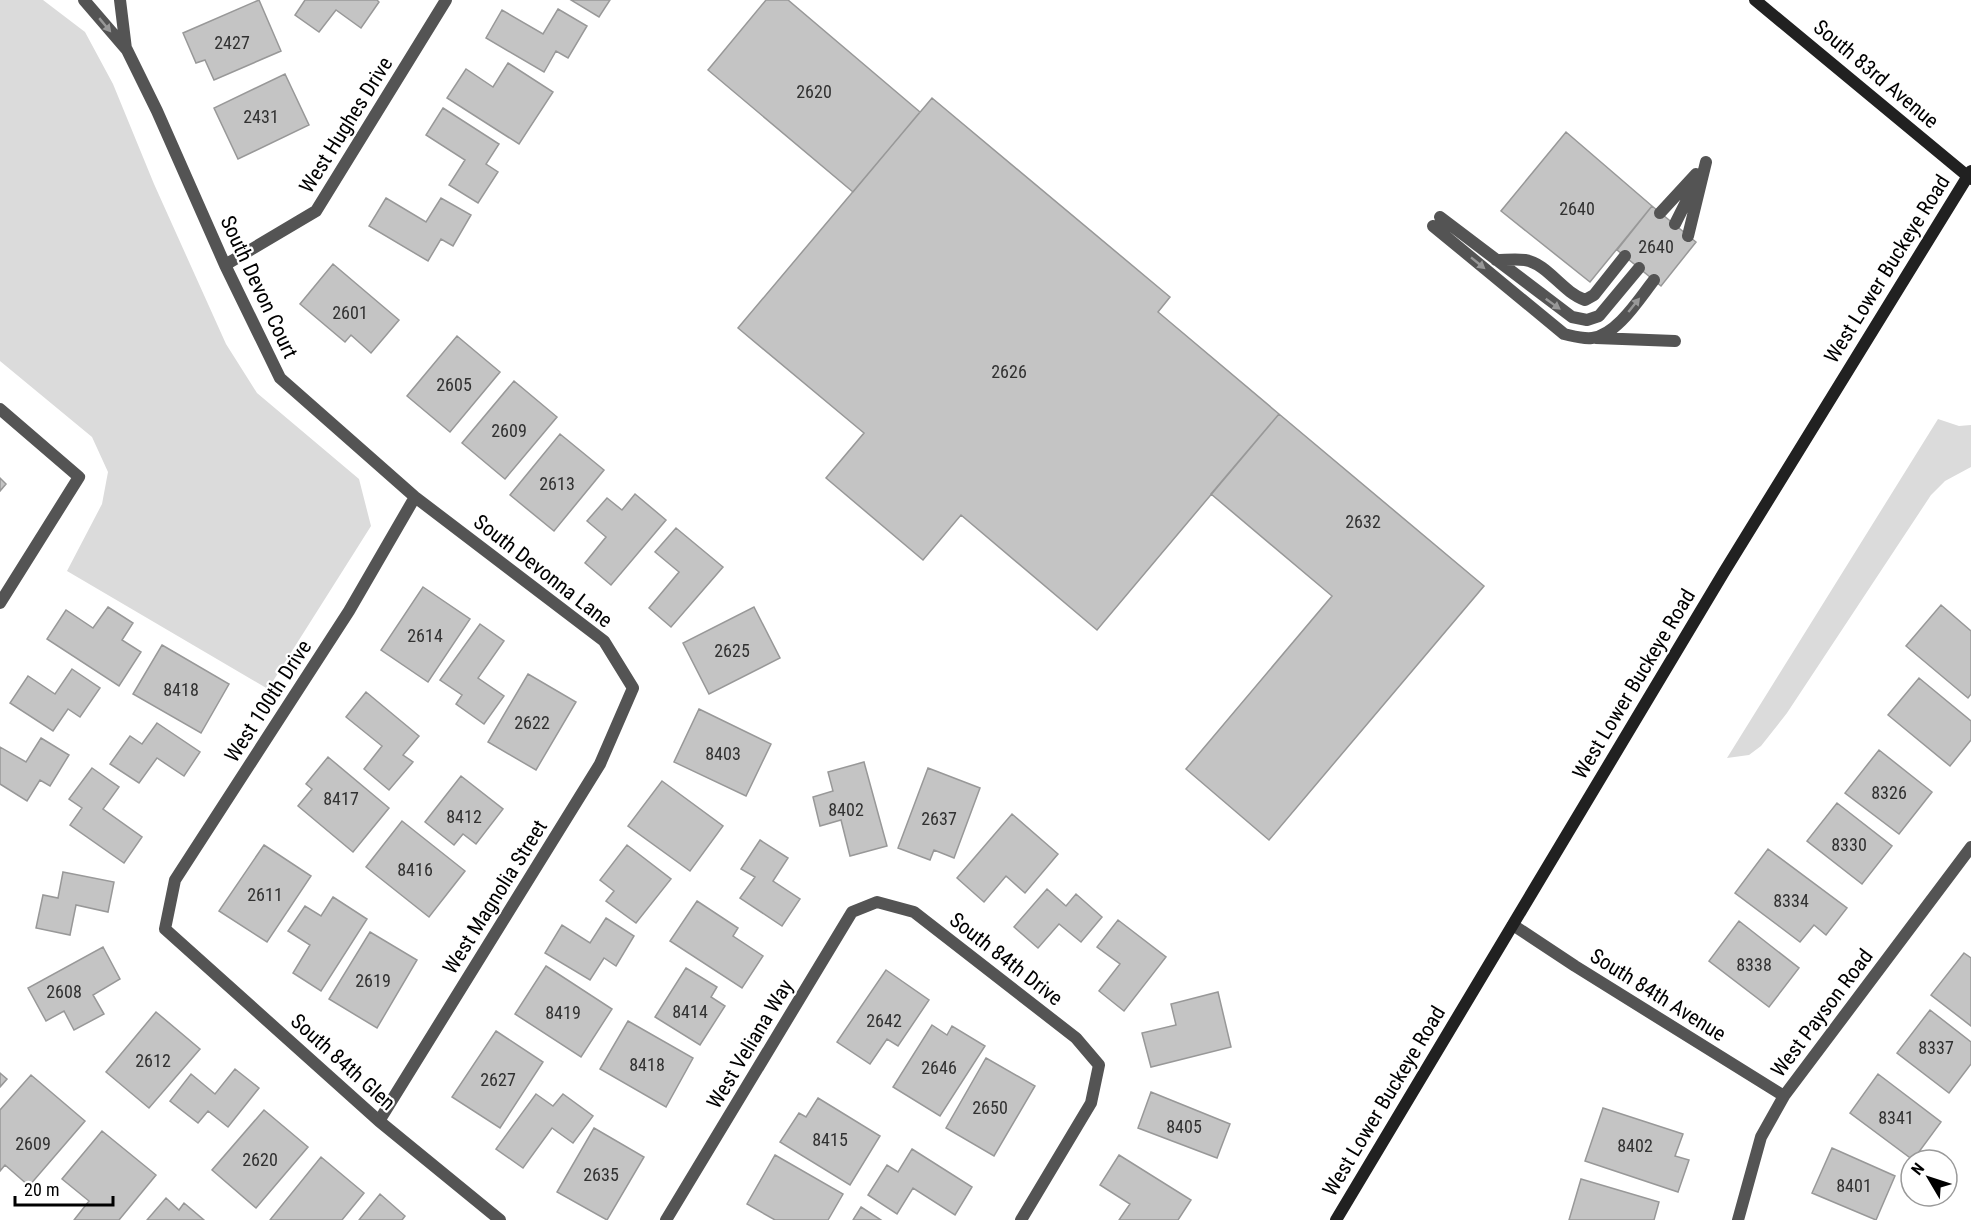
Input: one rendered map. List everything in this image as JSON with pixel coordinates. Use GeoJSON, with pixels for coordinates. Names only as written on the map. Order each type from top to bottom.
{"type":"FeatureCollection","features":[{"type":"Feature","properties":{"kind":"main road","name":"South 83rd Avenue"},"geometry":{"type":"LineString","coordinates":[[1755,0],[1970,176]]}},
{"type":"Feature","properties":{"kind":"main road","name":"West Lower Buckeye Road"},"geometry":{"type":"LineString","coordinates":[[1336,1220],[1730,562],[1970,176]]}},
{"type":"Feature","properties":{"kind":"street","name":"South Devon Court"},"geometry":{"type":"LineString","coordinates":[[84,0],[127,50],[157,111],[225,265],[280,378],[415,497]]}},
{"type":"Feature","properties":{"kind":"street","name":"South Devon Court"},"geometry":{"type":"LineString","coordinates":[[120,0],[127,50]]}},
{"type":"Feature","properties":{"kind":"street","name":"West Hughes Drive"},"geometry":{"type":"LineString","coordinates":[[225,265],[316,211],[446,0]]}},
{"type":"Feature","properties":{"kind":"street"},"geometry":{"type":"LineString","coordinates":[[1660,213],[1706,162]]}},
{"type":"Feature","properties":{"kind":"street"},"geometry":{"type":"LineString","coordinates":[[1675,224],[1706,162]]}},
{"type":"Feature","properties":{"kind":"street"},"geometry":{"type":"LineString","coordinates":[[1689,236],[1706,162]]}},
{"type":"Feature","properties":{"kind":"street"},"geometry":{"type":"LineString","coordinates":[[1639,267],[1599,316],[1587,320],[1572,317],[1496,260],[1436,222],[1564,334],[1580,338],[1675,341]]}},
{"type":"Feature","properties":{"kind":"street"},"geometry":{"type":"LineString","coordinates":[[1496,260],[1526,260],[1540,266],[1574,296],[1585,300],[1594,295],[1625,256]]}},
{"type":"Feature","properties":{"kind":"street"},"geometry":{"type":"LineString","coordinates":[[1595,338],[1612,329],[1631,310],[1654,280]]}},
{"type":"Feature","properties":{"kind":"street"},"geometry":{"type":"LineString","coordinates":[[0,409],[79,477],[0,603]]}},
{"type":"Feature","properties":{"kind":"street","name":"South Devonna Lane"},"geometry":{"type":"LineString","coordinates":[[415,497],[604,641],[633,688]]}},
{"type":"Feature","properties":{"kind":"street","name":"West 100th Drive"},"geometry":{"type":"LineString","coordinates":[[165,929],[175,880],[349,611],[415,497]]}},
{"type":"Feature","properties":{"kind":"street","name":"West Magnolia Street"},"geometry":{"type":"LineString","coordinates":[[379,1120],[600,764],[633,688]]}},
{"type":"Feature","properties":{"kind":"street","name":"West Payson Road"},"geometry":{"type":"LineString","coordinates":[[1738,1220],[1761,1137],[1784,1096],[1971,847]]}},
{"type":"Feature","properties":{"kind":"street","name":"South 84th Drive"},"geometry":{"type":"LineString","coordinates":[[877,902],[914,912],[1076,1038],[1099,1065],[1091,1103],[1021,1220]]}},
{"type":"Feature","properties":{"kind":"street","name":"West Veliana Way"},"geometry":{"type":"LineString","coordinates":[[666,1220],[852,912],[877,902]]}},
{"type":"Feature","properties":{"kind":"street","name":"South 84th Avenue"},"geometry":{"type":"LineString","coordinates":[[1513,925],[1784,1096]]}},
{"type":"Feature","properties":{"kind":"street","name":"South 84th Glen"},"geometry":{"type":"LineString","coordinates":[[165,929],[379,1120],[500,1220]]}},
{"type":"Feature","properties":{"kind":"shaded area"},"geometry":{"type":"Polygon","coordinates":[[[0,0],[43,0],[85,32],[113,84],[154,184],[226,344],[257,393],[359,479],[371,526],[268,689],[67,571],[102,504],[108,472],[92,437],[0,361],[0,0]]]}},
{"type":"Feature","properties":{"kind":"shaded area"},"geometry":{"type":"Polygon","coordinates":[[[1938,419],[1959,426],[1971,425],[1971,467],[1945,481],[1931,495],[1787,713],[1761,746],[1749,755],[1727,758],[1938,419]]]}},
{"type":"Feature","properties":{"kind":"building"},"geometry":{"type":"Polygon","coordinates":[[[259,0],[281,51],[214,80],[205,60],[196,63],[183,33],[259,0]]]}},
{"type":"Feature","properties":{"kind":"building"},"geometry":{"type":"Polygon","coordinates":[[[305,0],[377,0],[379,2],[361,28],[336,10],[319,32],[295,15],[305,0]]]}},
{"type":"Feature","properties":{"kind":"building"},"geometry":{"type":"Polygon","coordinates":[[[571,0],[610,0],[599,17],[571,0]]]}},
{"type":"Feature","properties":{"kind":"building"},"geometry":{"type":"Polygon","coordinates":[[[766,0],[788,0],[920,112],[853,192],[708,70],[766,0]]]}},
{"type":"Feature","properties":{"kind":"building"},"geometry":{"type":"Polygon","coordinates":[[[558,9],[587,26],[568,58],[556,51],[544,72],[486,38],[502,10],[543,34],[558,9]]]}},
{"type":"Feature","properties":{"kind":"building"},"geometry":{"type":"Polygon","coordinates":[[[508,63],[553,92],[519,144],[447,98],[466,69],[493,87],[508,63]]]}},
{"type":"Feature","properties":{"kind":"building"},"geometry":{"type":"Polygon","coordinates":[[[285,74],[309,125],[238,159],[214,108],[285,74]]]}},
{"type":"Feature","properties":{"kind":"building"},"geometry":{"type":"Polygon","coordinates":[[[932,98],[1170,297],[1158,312],[1279,414],[1097,630],[961,515],[923,560],[826,478],[864,433],[738,328],[932,98]]]}},
{"type":"Feature","properties":{"kind":"building"},"geometry":{"type":"Polygon","coordinates":[[[443,108],[499,144],[486,164],[498,172],[478,203],[449,185],[465,160],[426,135],[443,108]]]}},
{"type":"Feature","properties":{"kind":"building"},"geometry":{"type":"Polygon","coordinates":[[[1566,132],[1652,206],[1590,282],[1501,211],[1566,132]]]}},
{"type":"Feature","properties":{"kind":"building"},"geometry":{"type":"Polygon","coordinates":[[[386,198],[426,222],[441,198],[471,215],[453,246],[441,239],[428,261],[369,226],[386,198]]]}},
{"type":"Feature","properties":{"kind":"building"},"geometry":{"type":"Polygon","coordinates":[[[1652,206],[1696,242],[1661,286],[1617,250],[1652,206]]]}},
{"type":"Feature","properties":{"kind":"building"},"geometry":{"type":"Polygon","coordinates":[[[333,264],[399,320],[371,353],[351,335],[345,342],[300,304],[333,264]]]}},
{"type":"Feature","properties":{"kind":"building"},"geometry":{"type":"Polygon","coordinates":[[[457,336],[500,372],[450,432],[407,396],[457,336]]]}},
{"type":"Feature","properties":{"kind":"building"},"geometry":{"type":"Polygon","coordinates":[[[514,381],[557,417],[505,479],[462,443],[514,381]]]}},
{"type":"Feature","properties":{"kind":"building"},"geometry":{"type":"Polygon","coordinates":[[[1279,414],[1484,586],[1269,840],[1186,769],[1332,596],[1211,494],[1279,414]]]}},
{"type":"Feature","properties":{"kind":"building"},"geometry":{"type":"Polygon","coordinates":[[[560,434],[604,470],[554,531],[510,495],[560,434]]]}},
{"type":"Feature","properties":{"kind":"building"},"geometry":{"type":"Polygon","coordinates":[[[0,478],[6,484],[0,491],[0,478]]]}},
{"type":"Feature","properties":{"kind":"building"},"geometry":{"type":"Polygon","coordinates":[[[635,494],[666,520],[611,585],[585,563],[606,537],[587,521],[607,498],[622,510],[635,494]]]}},
{"type":"Feature","properties":{"kind":"building"},"geometry":{"type":"Polygon","coordinates":[[[676,528],[723,567],[671,627],[649,608],[679,572],[655,552],[676,528]]]}},
{"type":"Feature","properties":{"kind":"building"},"geometry":{"type":"Polygon","coordinates":[[[423,587],[470,619],[428,682],[381,650],[423,587]]]}},
{"type":"Feature","properties":{"kind":"building"},"geometry":{"type":"Polygon","coordinates":[[[1941,605],[1971,631],[1971,694],[1968,698],[1906,646],[1941,605]]]}},
{"type":"Feature","properties":{"kind":"building"},"geometry":{"type":"Polygon","coordinates":[[[108,607],[133,623],[122,640],[141,652],[119,686],[47,639],[66,610],[93,628],[108,607]]]}},
{"type":"Feature","properties":{"kind":"building"},"geometry":{"type":"Polygon","coordinates":[[[754,607],[780,658],[709,694],[683,643],[754,607]]]}},
{"type":"Feature","properties":{"kind":"building"},"geometry":{"type":"Polygon","coordinates":[[[480,624],[504,641],[478,678],[504,696],[484,724],[456,704],[462,695],[440,680],[480,624]]]}},
{"type":"Feature","properties":{"kind":"building"},"geometry":{"type":"Polygon","coordinates":[[[162,645],[229,684],[201,733],[133,694],[162,645]]]}},
{"type":"Feature","properties":{"kind":"building"},"geometry":{"type":"Polygon","coordinates":[[[72,669],[100,688],[80,717],[68,709],[53,731],[10,703],[28,676],[55,694],[72,669]]]}},
{"type":"Feature","properties":{"kind":"building"},"geometry":{"type":"Polygon","coordinates":[[[528,674],[576,702],[536,770],[488,742],[528,674]]]}},
{"type":"Feature","properties":{"kind":"building"},"geometry":{"type":"Polygon","coordinates":[[[1919,678],[1971,721],[1971,740],[1950,766],[1888,715],[1919,678]]]}},
{"type":"Feature","properties":{"kind":"building"},"geometry":{"type":"Polygon","coordinates":[[[366,692],[419,736],[403,755],[413,762],[389,790],[364,769],[382,746],[346,717],[366,692]]]}},
{"type":"Feature","properties":{"kind":"building"},"geometry":{"type":"Polygon","coordinates":[[[699,709],[771,744],[746,796],[674,762],[699,709]]]}},
{"type":"Feature","properties":{"kind":"building"},"geometry":{"type":"Polygon","coordinates":[[[157,723],[200,752],[184,776],[157,758],[139,783],[110,764],[130,736],[142,744],[157,723]]]}},
{"type":"Feature","properties":{"kind":"building"},"geometry":{"type":"Polygon","coordinates":[[[41,738],[69,755],[50,786],[40,780],[27,801],[0,784],[0,747],[26,762],[41,738]]]}},
{"type":"Feature","properties":{"kind":"building"},"geometry":{"type":"Polygon","coordinates":[[[1879,750],[1932,792],[1899,834],[1845,793],[1879,750]]]}},
{"type":"Feature","properties":{"kind":"building"},"geometry":{"type":"Polygon","coordinates":[[[328,757],[389,808],[353,852],[298,806],[312,789],[306,784],[328,757]]]}},
{"type":"Feature","properties":{"kind":"building"},"geometry":{"type":"Polygon","coordinates":[[[864,762],[887,846],[850,856],[841,820],[820,826],[813,797],[833,791],[828,772],[864,762]]]}},
{"type":"Feature","properties":{"kind":"building"},"geometry":{"type":"Polygon","coordinates":[[[92,768],[119,787],[103,809],[142,837],[124,863],[70,825],[82,808],[69,799],[92,768]]]}},
{"type":"Feature","properties":{"kind":"building"},"geometry":{"type":"Polygon","coordinates":[[[928,768],[980,788],[954,858],[934,850],[930,860],[898,848],[928,768]]]}},
{"type":"Feature","properties":{"kind":"building"},"geometry":{"type":"Polygon","coordinates":[[[461,776],[503,809],[476,844],[463,834],[454,845],[425,822],[461,776]]]}},
{"type":"Feature","properties":{"kind":"building"},"geometry":{"type":"Polygon","coordinates":[[[662,781],[723,826],[690,871],[628,826],[662,781]]]}},
{"type":"Feature","properties":{"kind":"building"},"geometry":{"type":"Polygon","coordinates":[[[1837,803],[1892,846],[1862,884],[1807,841],[1837,803]]]}},
{"type":"Feature","properties":{"kind":"building"},"geometry":{"type":"Polygon","coordinates":[[[1012,814],[1058,854],[1025,893],[1006,876],[984,902],[957,878],[1012,814]]]}},
{"type":"Feature","properties":{"kind":"building"},"geometry":{"type":"Polygon","coordinates":[[[402,821],[465,871],[429,917],[366,867],[402,821]]]}},
{"type":"Feature","properties":{"kind":"building"},"geometry":{"type":"Polygon","coordinates":[[[760,840],[788,858],[773,881],[800,899],[782,926],[740,898],[755,877],[741,869],[760,840]]]}},
{"type":"Feature","properties":{"kind":"building"},"geometry":{"type":"Polygon","coordinates":[[[264,845],[311,876],[267,942],[219,911],[264,845]]]}},
{"type":"Feature","properties":{"kind":"building"},"geometry":{"type":"Polygon","coordinates":[[[627,845],[671,879],[636,923],[606,901],[614,891],[600,880],[627,845]]]}},
{"type":"Feature","properties":{"kind":"building"},"geometry":{"type":"Polygon","coordinates":[[[1768,849],[1847,908],[1826,935],[1814,925],[1800,942],[1735,893],[1768,849]]]}},
{"type":"Feature","properties":{"kind":"building"},"geometry":{"type":"Polygon","coordinates":[[[63,872],[114,882],[108,912],[76,905],[70,935],[36,928],[43,895],[58,898],[63,872]]]}},
{"type":"Feature","properties":{"kind":"building"},"geometry":{"type":"Polygon","coordinates":[[[1047,889],[1066,906],[1076,894],[1102,917],[1081,942],[1059,924],[1038,948],[1014,927],[1047,889]]]}},
{"type":"Feature","properties":{"kind":"building"},"geometry":{"type":"Polygon","coordinates":[[[333,897],[367,919],[321,991],[293,973],[310,945],[288,931],[305,906],[321,916],[333,897]]]}},
{"type":"Feature","properties":{"kind":"building"},"geometry":{"type":"Polygon","coordinates":[[[697,901],[738,928],[733,936],[763,956],[742,988],[670,941],[697,901]]]}},
{"type":"Feature","properties":{"kind":"building"},"geometry":{"type":"Polygon","coordinates":[[[606,918],[634,936],[616,966],[604,958],[590,980],[545,953],[562,925],[590,943],[606,918]]]}},
{"type":"Feature","properties":{"kind":"building"},"geometry":{"type":"Polygon","coordinates":[[[1118,920],[1166,957],[1124,1011],[1099,991],[1120,964],[1097,947],[1118,920]]]}},
{"type":"Feature","properties":{"kind":"building"},"geometry":{"type":"Polygon","coordinates":[[[1739,921],[1799,968],[1769,1007],[1709,961],[1739,921]]]}},
{"type":"Feature","properties":{"kind":"building"},"geometry":{"type":"Polygon","coordinates":[[[370,932],[417,960],[377,1028],[329,999],[370,932]]]}},
{"type":"Feature","properties":{"kind":"building"},"geometry":{"type":"Polygon","coordinates":[[[103,947],[120,979],[93,995],[104,1014],[74,1030],[64,1011],[46,1021],[28,988],[103,947]]]}},
{"type":"Feature","properties":{"kind":"building"},"geometry":{"type":"Polygon","coordinates":[[[1964,953],[1971,958],[1971,1026],[1931,995],[1964,953]]]}},
{"type":"Feature","properties":{"kind":"building"},"geometry":{"type":"Polygon","coordinates":[[[546,966],[612,1009],[581,1057],[515,1014],[546,966]]]}},
{"type":"Feature","properties":{"kind":"building"},"geometry":{"type":"Polygon","coordinates":[[[686,968],[717,987],[711,997],[725,1006],[700,1045],[655,1017],[686,968]]]}},
{"type":"Feature","properties":{"kind":"building"},"geometry":{"type":"Polygon","coordinates":[[[886,970],[929,1000],[898,1046],[887,1039],[870,1064],[837,1042],[886,970]]]}},
{"type":"Feature","properties":{"kind":"building"},"geometry":{"type":"Polygon","coordinates":[[[1218,992],[1231,1047],[1151,1067],[1142,1033],[1176,1025],[1171,1004],[1218,992]]]}},
{"type":"Feature","properties":{"kind":"building"},"geometry":{"type":"Polygon","coordinates":[[[1930,1010],[1971,1042],[1971,1064],[1949,1093],[1897,1053],[1930,1010]]]}},
{"type":"Feature","properties":{"kind":"building"},"geometry":{"type":"Polygon","coordinates":[[[156,1012],[200,1049],[149,1108],[106,1072],[156,1012]]]}},
{"type":"Feature","properties":{"kind":"building"},"geometry":{"type":"Polygon","coordinates":[[[628,1021],[693,1058],[666,1107],[600,1069],[628,1021]]]}},
{"type":"Feature","properties":{"kind":"building"},"geometry":{"type":"Polygon","coordinates":[[[932,1025],[947,1035],[952,1026],[985,1046],[940,1116],[893,1087],[932,1025]]]}},
{"type":"Feature","properties":{"kind":"building"},"geometry":{"type":"Polygon","coordinates":[[[496,1031],[543,1062],[500,1128],[452,1097],[496,1031]]]}},
{"type":"Feature","properties":{"kind":"building"},"geometry":{"type":"Polygon","coordinates":[[[986,1058],[1035,1086],[994,1156],[946,1128],[986,1058]]]}},
{"type":"Feature","properties":{"kind":"building"},"geometry":{"type":"Polygon","coordinates":[[[235,1069],[259,1088],[228,1127],[208,1111],[198,1123],[170,1101],[191,1074],[215,1094],[235,1069]]]}},
{"type":"Feature","properties":{"kind":"building"},"geometry":{"type":"Polygon","coordinates":[[[0,1073],[7,1079],[0,1087],[0,1073]]]}},
{"type":"Feature","properties":{"kind":"building"},"geometry":{"type":"Polygon","coordinates":[[[1878,1074],[1941,1122],[1922,1148],[1899,1150],[1850,1113],[1878,1074]]]}},
{"type":"Feature","properties":{"kind":"building"},"geometry":{"type":"Polygon","coordinates":[[[31,1075],[85,1121],[29,1186],[5,1165],[0,1171],[0,1110],[31,1075]]]}},
{"type":"Feature","properties":{"kind":"building"},"geometry":{"type":"Polygon","coordinates":[[[1151,1092],[1230,1124],[1217,1158],[1138,1128],[1151,1092]]]}},
{"type":"Feature","properties":{"kind":"building"},"geometry":{"type":"Polygon","coordinates":[[[536,1094],[553,1106],[563,1094],[593,1116],[573,1143],[552,1128],[523,1168],[496,1149],[536,1094]]]}},
{"type":"Feature","properties":{"kind":"building"},"geometry":{"type":"Polygon","coordinates":[[[818,1098],[880,1136],[850,1185],[780,1142],[799,1113],[806,1117],[818,1098]]]}},
{"type":"Feature","properties":{"kind":"building"},"geometry":{"type":"Polygon","coordinates":[[[1603,1108],[1683,1134],[1675,1156],[1689,1160],[1678,1192],[1585,1161],[1603,1108]]]}},
{"type":"Feature","properties":{"kind":"building"},"geometry":{"type":"Polygon","coordinates":[[[264,1110],[308,1147],[256,1208],[212,1170],[264,1110]]]}},
{"type":"Feature","properties":{"kind":"building"},"geometry":{"type":"Polygon","coordinates":[[[594,1128],[644,1157],[607,1220],[557,1192],[594,1128]]]}},
{"type":"Feature","properties":{"kind":"building"},"geometry":{"type":"Polygon","coordinates":[[[102,1131],[156,1175],[119,1220],[74,1220],[89,1201],[62,1179],[102,1131]]]}},
{"type":"Feature","properties":{"kind":"building"},"geometry":{"type":"Polygon","coordinates":[[[1832,1148],[1895,1176],[1876,1220],[1812,1193],[1832,1148]]]}},
{"type":"Feature","properties":{"kind":"building"},"geometry":{"type":"Polygon","coordinates":[[[912,1149],[972,1187],[955,1215],[913,1188],[897,1214],[868,1195],[887,1165],[898,1172],[912,1149]]]}},
{"type":"Feature","properties":{"kind":"building"},"geometry":{"type":"Polygon","coordinates":[[[775,1155],[843,1194],[828,1220],[775,1220],[747,1204],[775,1155]]]}},
{"type":"Feature","properties":{"kind":"building"},"geometry":{"type":"Polygon","coordinates":[[[1119,1155],[1191,1200],[1178,1220],[1119,1220],[1130,1204],[1100,1185],[1119,1155]]]}},
{"type":"Feature","properties":{"kind":"building"},"geometry":{"type":"Polygon","coordinates":[[[321,1157],[364,1193],[342,1220],[270,1220],[321,1157]]]}},
{"type":"Feature","properties":{"kind":"building"},"geometry":{"type":"Polygon","coordinates":[[[1581,1179],[1659,1202],[1654,1220],[1569,1220],[1581,1179]]]}},
{"type":"Feature","properties":{"kind":"building"},"geometry":{"type":"Polygon","coordinates":[[[380,1194],[405,1216],[402,1220],[359,1220],[380,1194]]]}},
{"type":"Feature","properties":{"kind":"building"},"geometry":{"type":"Polygon","coordinates":[[[166,1198],[179,1210],[184,1203],[204,1220],[147,1220],[166,1198]]]}},
{"type":"Feature","properties":{"kind":"building"},"geometry":{"type":"Polygon","coordinates":[[[861,1207],[881,1220],[853,1220],[861,1207]]]}}]}
